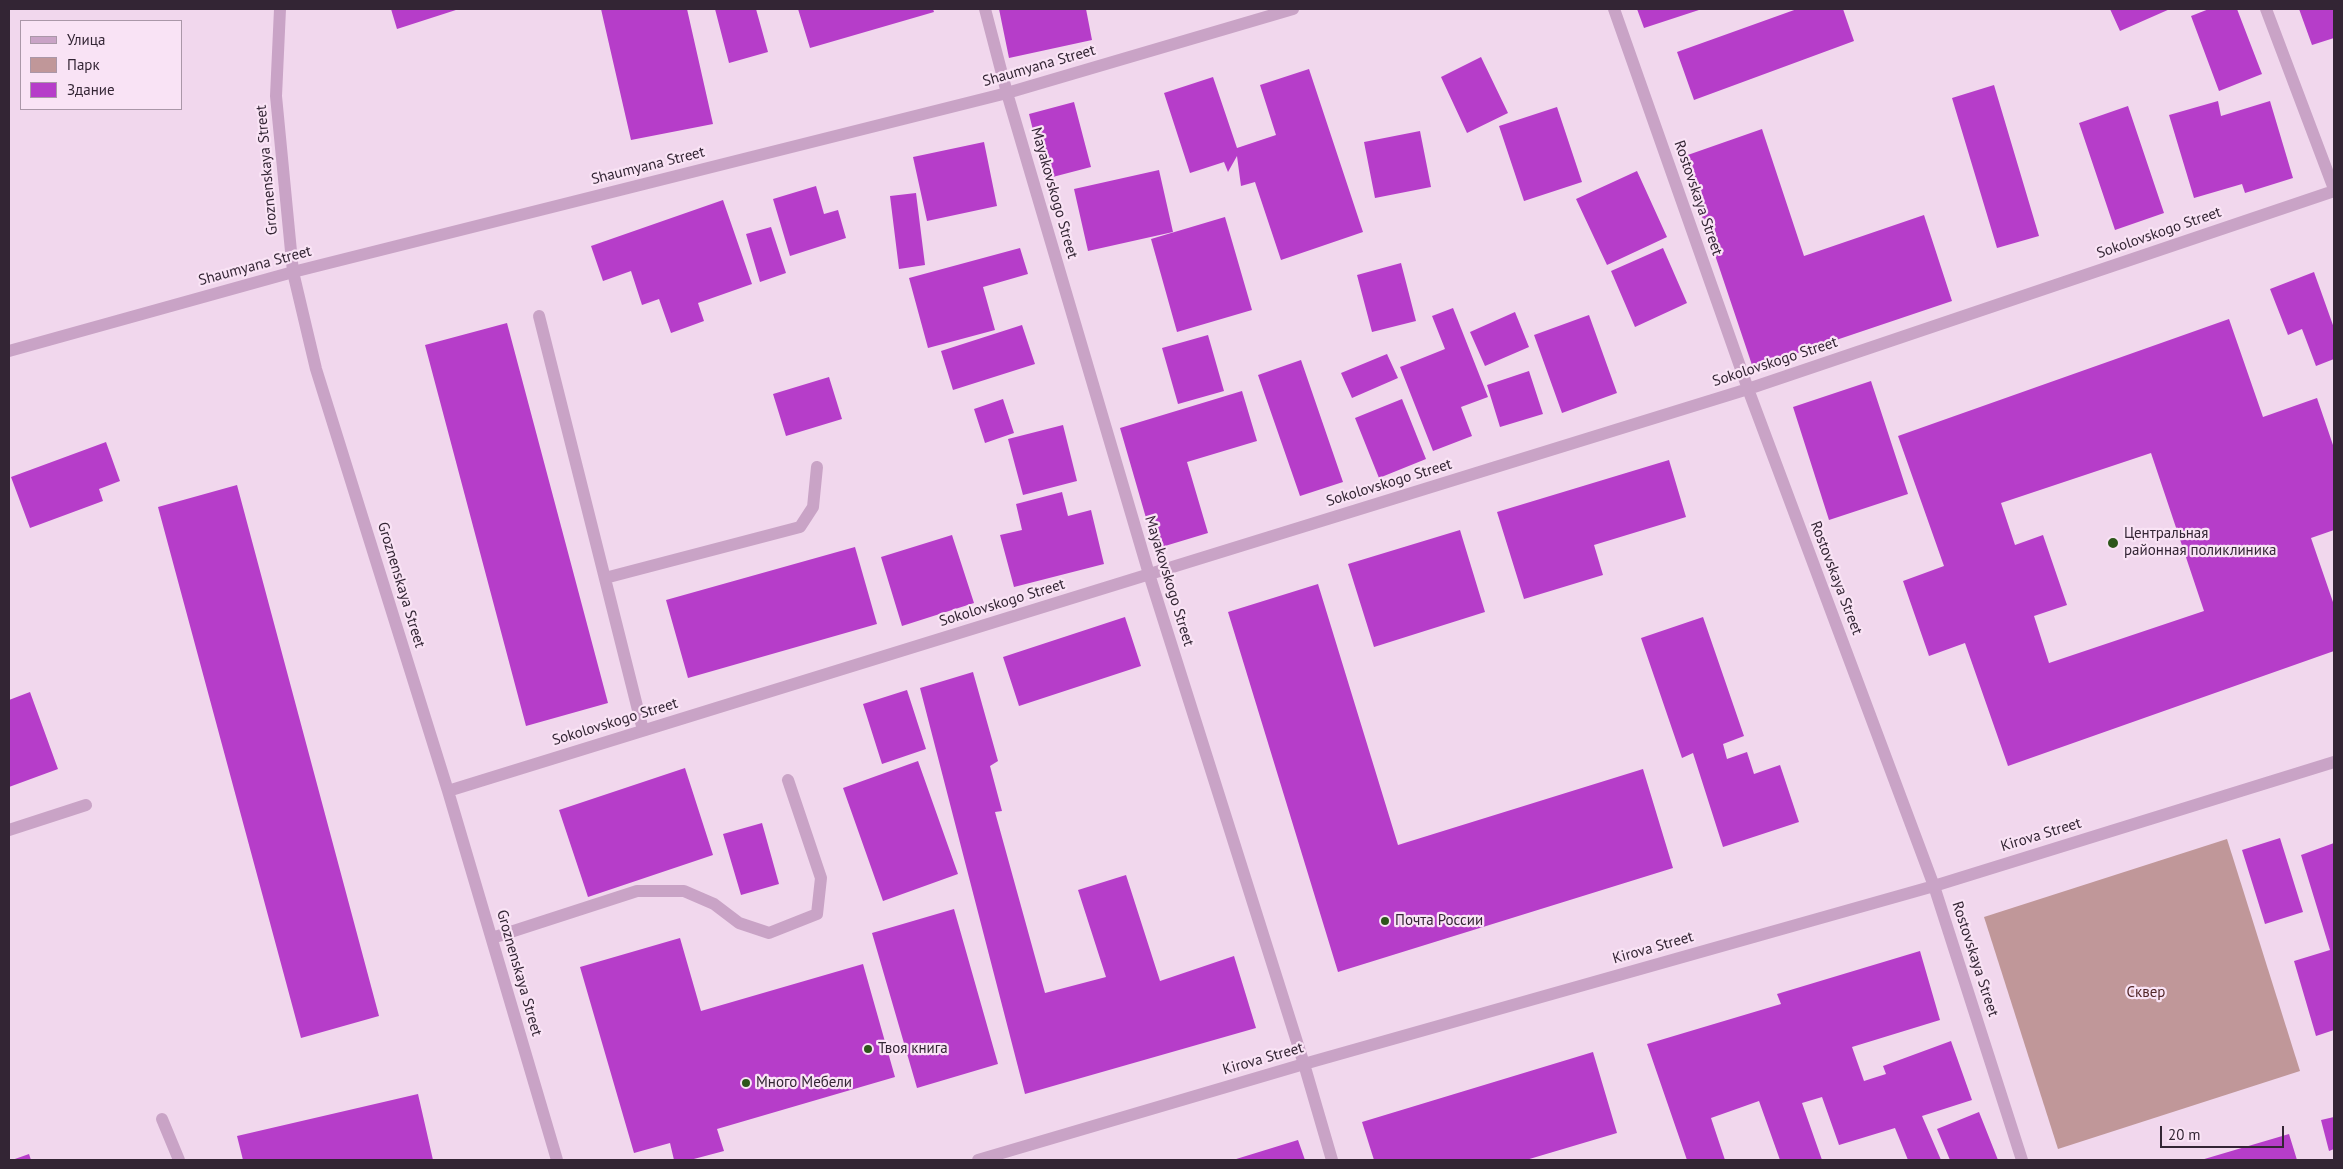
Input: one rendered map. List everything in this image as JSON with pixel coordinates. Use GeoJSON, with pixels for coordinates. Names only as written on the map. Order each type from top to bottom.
{"type":"FeatureCollection","features":[{"type":"Feature","properties":{"kind":"street","name":"Groznenskaya Street"},"geometry":{"type":"LineString","coordinates":[[280,9],[276,96],[293,272],[316,369],[448,790],[557,1160]]}},
{"type":"Feature","properties":{"kind":"street","name":"Mayakovskogo Street"},"geometry":{"type":"LineString","coordinates":[[985,9],[1007,93],[1149,574],[1304,1064],[1332,1160]]}},
{"type":"Feature","properties":{"kind":"street","name":"Shaumyana Street"},"geometry":{"type":"LineString","coordinates":[[9,351],[293,272],[1007,93],[1293,9]]}},
{"type":"Feature","properties":{"kind":"street","name":"Rostovskaya Street"},"geometry":{"type":"LineString","coordinates":[[1614,9],[1748,389],[1934,886],[2022,1160]]}},
{"type":"Feature","properties":{"kind":"street"},"geometry":{"type":"LineString","coordinates":[[2266,9],[2334,190]]}},
{"type":"Feature","properties":{"kind":"street","name":"Sokolovskogo Street"},"geometry":{"type":"LineString","coordinates":[[448,790],[1748,389],[2334,190]]}},
{"type":"Feature","properties":{"kind":"street"},"geometry":{"type":"LineString","coordinates":[[539,316],[643,730]]}},
{"type":"Feature","properties":{"kind":"street"},"geometry":{"type":"LineString","coordinates":[[605,578],[800,527],[813,507],[817,467]]}},
{"type":"Feature","properties":{"kind":"street","name":"Kirova Street"},"geometry":{"type":"LineString","coordinates":[[978,1160],[1304,1064],[1934,886],[2334,762]]}},
{"type":"Feature","properties":{"kind":"street"},"geometry":{"type":"LineString","coordinates":[[492,938],[637,892],[684,891],[714,904],[739,923],[769,933],[817,914],[821,878],[788,780]]}},
{"type":"Feature","properties":{"kind":"street"},"geometry":{"type":"LineString","coordinates":[[9,830],[86,805]]}},
{"type":"Feature","properties":{"kind":"street"},"geometry":{"type":"LineString","coordinates":[[162,1119],[179,1160]]}},
{"type":"Feature","properties":{"kind":"green space","name":"Сквер"},"geometry":{"type":"Polygon","coordinates":[[[2227,839],[2300,1071],[2058,1149],[1984,917],[2227,839]]]}},
{"type":"Feature","properties":{"kind":"building"},"geometry":{"type":"Polygon","coordinates":[[[391,9],[459,9],[397,29],[391,9]]]}},
{"type":"Feature","properties":{"kind":"building"},"geometry":{"type":"Polygon","coordinates":[[[601,9],[687,9],[713,124],[631,140],[601,9]]]}},
{"type":"Feature","properties":{"kind":"building"},"geometry":{"type":"Polygon","coordinates":[[[715,9],[756,9],[768,52],[729,63],[715,9]]]}},
{"type":"Feature","properties":{"kind":"building"},"geometry":{"type":"Polygon","coordinates":[[[798,9],[933,9],[934,12],[810,48],[798,9]]]}},
{"type":"Feature","properties":{"kind":"building"},"geometry":{"type":"Polygon","coordinates":[[[999,9],[1086,9],[1092,40],[1009,58],[999,9]]]}},
{"type":"Feature","properties":{"kind":"building"},"geometry":{"type":"Polygon","coordinates":[[[1637,9],[1702,9],[1644,28],[1637,9]]]}},
{"type":"Feature","properties":{"kind":"building"},"geometry":{"type":"Polygon","coordinates":[[[1797,9],[1843,9],[1854,41],[1694,100],[1677,52],[1797,9]]]}},
{"type":"Feature","properties":{"kind":"building"},"geometry":{"type":"Polygon","coordinates":[[[2110,9],[2170,9],[2120,31],[2110,9]]]}},
{"type":"Feature","properties":{"kind":"building"},"geometry":{"type":"Polygon","coordinates":[[[2209,9],[2237,9],[2262,74],[2219,91],[2191,16],[2209,9]]]}},
{"type":"Feature","properties":{"kind":"building"},"geometry":{"type":"Polygon","coordinates":[[[2299,9],[2334,9],[2334,38],[2312,45],[2299,9]]]}},
{"type":"Feature","properties":{"kind":"building"},"geometry":{"type":"Polygon","coordinates":[[[1481,57],[1508,113],[1467,133],[1441,77],[1481,57]]]}},
{"type":"Feature","properties":{"kind":"building"},"geometry":{"type":"Polygon","coordinates":[[[1309,69],[1363,232],[1281,260],[1255,182],[1241,186],[1237,156],[1228,172],[1224,162],[1190,173],[1164,93],[1213,77],[1237,148],[1276,135],[1260,85],[1309,69]]]}},
{"type":"Feature","properties":{"kind":"building"},"geometry":{"type":"Polygon","coordinates":[[[1994,85],[2039,236],[1997,248],[1952,98],[1994,85]]]}},
{"type":"Feature","properties":{"kind":"building"},"geometry":{"type":"Polygon","coordinates":[[[2218,101],[2221,116],[2270,101],[2293,178],[2245,193],[2242,184],[2194,198],[2169,115],[2218,101]]]}},
{"type":"Feature","properties":{"kind":"building"},"geometry":{"type":"Polygon","coordinates":[[[1074,102],[1091,167],[1045,179],[1029,114],[1074,102]]]}},
{"type":"Feature","properties":{"kind":"building"},"geometry":{"type":"Polygon","coordinates":[[[2128,106],[2164,213],[2115,230],[2079,123],[2128,106]]]}},
{"type":"Feature","properties":{"kind":"building"},"geometry":{"type":"Polygon","coordinates":[[[1557,107],[1582,182],[1524,201],[1499,126],[1557,107]]]}},
{"type":"Feature","properties":{"kind":"building"},"geometry":{"type":"Polygon","coordinates":[[[1762,129],[1804,256],[1924,215],[1952,301],[1753,368],[1682,157],[1762,129]]]}},
{"type":"Feature","properties":{"kind":"building"},"geometry":{"type":"Polygon","coordinates":[[[1420,131],[1431,187],[1375,198],[1364,142],[1420,131]]]}},
{"type":"Feature","properties":{"kind":"building"},"geometry":{"type":"Polygon","coordinates":[[[984,142],[997,206],[927,221],[913,157],[984,142]]]}},
{"type":"Feature","properties":{"kind":"building"},"geometry":{"type":"Polygon","coordinates":[[[1159,170],[1173,232],[1088,251],[1074,189],[1159,170]]]}},
{"type":"Feature","properties":{"kind":"building"},"geometry":{"type":"Polygon","coordinates":[[[1637,171],[1667,237],[1607,265],[1576,199],[1637,171]]]}},
{"type":"Feature","properties":{"kind":"building"},"geometry":{"type":"Polygon","coordinates":[[[816,186],[824,214],[838,210],[846,238],[790,256],[773,199],[816,186]]]}},
{"type":"Feature","properties":{"kind":"building"},"geometry":{"type":"Polygon","coordinates":[[[916,193],[925,265],[899,269],[890,196],[916,193]]]}},
{"type":"Feature","properties":{"kind":"building"},"geometry":{"type":"Polygon","coordinates":[[[723,200],[752,284],[698,303],[704,321],[671,333],[659,299],[642,305],[631,271],[603,281],[591,246],[723,200]]]}},
{"type":"Feature","properties":{"kind":"building"},"geometry":{"type":"Polygon","coordinates":[[[1225,217],[1252,310],[1177,332],[1151,239],[1225,217]]]}},
{"type":"Feature","properties":{"kind":"building"},"geometry":{"type":"Polygon","coordinates":[[[771,227],[786,273],[760,282],[746,234],[771,227]]]}},
{"type":"Feature","properties":{"kind":"building"},"geometry":{"type":"Polygon","coordinates":[[[1020,248],[1028,274],[983,287],[995,330],[928,348],[909,278],[1020,248]]]}},
{"type":"Feature","properties":{"kind":"building"},"geometry":{"type":"Polygon","coordinates":[[[1663,248],[1687,303],[1635,327],[1611,271],[1663,248]]]}},
{"type":"Feature","properties":{"kind":"building"},"geometry":{"type":"Polygon","coordinates":[[[1401,263],[1416,321],[1372,332],[1357,275],[1401,263]]]}},
{"type":"Feature","properties":{"kind":"building"},"geometry":{"type":"Polygon","coordinates":[[[2314,272],[2334,328],[2334,359],[2316,366],[2302,329],[2288,335],[2270,289],[2314,272]]]}},
{"type":"Feature","properties":{"kind":"building"},"geometry":{"type":"Polygon","coordinates":[[[1453,308],[1488,397],[1461,407],[1472,436],[1433,451],[1400,367],[1445,349],[1432,316],[1453,308]]]}},
{"type":"Feature","properties":{"kind":"building"},"geometry":{"type":"Polygon","coordinates":[[[1515,312],[1529,347],[1485,366],[1470,332],[1515,312]]]}},
{"type":"Feature","properties":{"kind":"building"},"geometry":{"type":"Polygon","coordinates":[[[1589,315],[1617,393],[1562,413],[1534,335],[1589,315]]]}},
{"type":"Feature","properties":{"kind":"building"},"geometry":{"type":"Polygon","coordinates":[[[2229,319],[2263,417],[2317,398],[2334,448],[2334,530],[2311,538],[2334,605],[2334,651],[2008,766],[1965,643],[1929,656],[1903,581],[1944,566],[1898,436],[2229,319]],[[2151,453],[2001,503],[2015,545],[2043,535],[2067,605],[2034,616],[2049,663],[2204,611],[2151,453]]]}},
{"type":"Feature","properties":{"kind":"building"},"geometry":{"type":"Polygon","coordinates":[[[507,323],[608,703],[526,726],[425,345],[507,323]]]}},
{"type":"Feature","properties":{"kind":"building"},"geometry":{"type":"Polygon","coordinates":[[[1022,325],[1035,364],[953,390],[941,351],[1022,325]]]}},
{"type":"Feature","properties":{"kind":"building"},"geometry":{"type":"Polygon","coordinates":[[[1208,335],[1224,391],[1178,404],[1162,348],[1208,335]]]}},
{"type":"Feature","properties":{"kind":"building"},"geometry":{"type":"Polygon","coordinates":[[[1387,354],[1398,378],[1352,398],[1341,373],[1387,354]]]}},
{"type":"Feature","properties":{"kind":"building"},"geometry":{"type":"Polygon","coordinates":[[[1301,360],[1343,482],[1300,496],[1258,375],[1301,360]]]}},
{"type":"Feature","properties":{"kind":"building"},"geometry":{"type":"Polygon","coordinates":[[[1529,371],[1543,414],[1500,427],[1487,385],[1529,371]]]}},
{"type":"Feature","properties":{"kind":"building"},"geometry":{"type":"Polygon","coordinates":[[[829,377],[842,419],[786,436],[773,394],[829,377]]]}},
{"type":"Feature","properties":{"kind":"building"},"geometry":{"type":"Polygon","coordinates":[[[1871,381],[1908,494],[1829,520],[1793,407],[1871,381]]]}},
{"type":"Feature","properties":{"kind":"building"},"geometry":{"type":"Polygon","coordinates":[[[1242,391],[1257,441],[1187,462],[1208,533],[1155,549],[1120,428],[1242,391]]]}},
{"type":"Feature","properties":{"kind":"building"},"geometry":{"type":"Polygon","coordinates":[[[1003,399],[1014,433],[985,443],[974,409],[1003,399]]]}},
{"type":"Feature","properties":{"kind":"building"},"geometry":{"type":"Polygon","coordinates":[[[1402,399],[1426,459],[1379,478],[1355,418],[1402,399]]]}},
{"type":"Feature","properties":{"kind":"building"},"geometry":{"type":"Polygon","coordinates":[[[1063,425],[1077,481],[1023,495],[1008,439],[1063,425]]]}},
{"type":"Feature","properties":{"kind":"building"},"geometry":{"type":"Polygon","coordinates":[[[106,442],[120,481],[99,489],[103,501],[30,528],[11,477],[106,442]]]}},
{"type":"Feature","properties":{"kind":"building"},"geometry":{"type":"Polygon","coordinates":[[[1669,460],[1686,517],[1594,545],[1603,575],[1524,599],[1497,512],[1669,460]]]}},
{"type":"Feature","properties":{"kind":"building"},"geometry":{"type":"Polygon","coordinates":[[[237,485],[379,1016],[301,1038],[158,507],[237,485]]]}},
{"type":"Feature","properties":{"kind":"building"},"geometry":{"type":"Polygon","coordinates":[[[1062,492],[1068,516],[1091,510],[1104,564],[1014,587],[1000,535],[1022,530],[1016,504],[1062,492]]]}},
{"type":"Feature","properties":{"kind":"building"},"geometry":{"type":"Polygon","coordinates":[[[1460,530],[1485,612],[1374,647],[1348,564],[1460,530]]]}},
{"type":"Feature","properties":{"kind":"building"},"geometry":{"type":"Polygon","coordinates":[[[952,535],[974,603],[902,626],[881,557],[952,535]]]}},
{"type":"Feature","properties":{"kind":"building"},"geometry":{"type":"Polygon","coordinates":[[[855,547],[877,624],[688,678],[666,600],[855,547]]]}},
{"type":"Feature","properties":{"kind":"building"},"geometry":{"type":"Polygon","coordinates":[[[1318,584],[1398,845],[1643,769],[1673,868],[1338,972],[1228,612],[1318,584]]]}},
{"type":"Feature","properties":{"kind":"building"},"geometry":{"type":"Polygon","coordinates":[[[1125,617],[1141,666],[1019,706],[1003,657],[1125,617]]]}},
{"type":"Feature","properties":{"kind":"building"},"geometry":{"type":"Polygon","coordinates":[[[1703,617],[1744,736],[1723,744],[1727,759],[1747,752],[1754,774],[1780,765],[1799,822],[1723,847],[1693,753],[1682,758],[1641,638],[1703,617]]]}},
{"type":"Feature","properties":{"kind":"building"},"geometry":{"type":"Polygon","coordinates":[[[973,672],[998,761],[990,766],[1002,811],[995,812],[1045,993],[1106,977],[1078,890],[1126,875],[1160,981],[1234,956],[1256,1028],[1025,1094],[920,688],[973,672]]]}},
{"type":"Feature","properties":{"kind":"building"},"geometry":{"type":"Polygon","coordinates":[[[907,690],[926,749],[882,764],[863,704],[907,690]]]}},
{"type":"Feature","properties":{"kind":"building"},"geometry":{"type":"Polygon","coordinates":[[[30,692],[58,769],[9,787],[9,700],[30,692]]]}},
{"type":"Feature","properties":{"kind":"building"},"geometry":{"type":"Polygon","coordinates":[[[918,761],[958,874],[883,901],[843,788],[918,761]]]}},
{"type":"Feature","properties":{"kind":"building"},"geometry":{"type":"Polygon","coordinates":[[[685,768],[713,855],[588,897],[559,810],[685,768]]]}},
{"type":"Feature","properties":{"kind":"building"},"geometry":{"type":"Polygon","coordinates":[[[762,823],[779,884],[741,895],[723,834],[762,823]]]}},
{"type":"Feature","properties":{"kind":"building"},"geometry":{"type":"Polygon","coordinates":[[[2280,838],[2303,912],[2265,924],[2242,850],[2280,838]]]}},
{"type":"Feature","properties":{"kind":"building"},"geometry":{"type":"Polygon","coordinates":[[[2334,843],[2334,1030],[2316,1036],[2294,961],[2330,950],[2301,855],[2334,843]]]}},
{"type":"Feature","properties":{"kind":"building"},"geometry":{"type":"Polygon","coordinates":[[[954,909],[998,1064],[917,1088],[872,933],[954,909]]]}},
{"type":"Feature","properties":{"kind":"building"},"geometry":{"type":"Polygon","coordinates":[[[680,938],[701,1011],[863,964],[895,1077],[717,1129],[724,1151],[690,1160],[674,1160],[670,1143],[634,1153],[580,967],[680,938]]]}},
{"type":"Feature","properties":{"kind":"building"},"geometry":{"type":"Polygon","coordinates":[[[1920,951],[1940,1020],[1852,1047],[1864,1081],[1886,1074],[1883,1066],[1951,1041],[1972,1100],[1922,1116],[1941,1160],[1908,1160],[1895,1128],[1839,1145],[1822,1097],[1802,1103],[1822,1160],[1780,1160],[1759,1101],[1711,1118],[1725,1160],[1687,1160],[1647,1044],[1781,1004],[1777,994],[1920,951]]]}},
{"type":"Feature","properties":{"kind":"building"},"geometry":{"type":"Polygon","coordinates":[[[1593,1052],[1617,1133],[1526,1160],[1374,1160],[1362,1122],[1593,1052]]]}},
{"type":"Feature","properties":{"kind":"building"},"geometry":{"type":"Polygon","coordinates":[[[418,1094],[433,1160],[243,1160],[237,1136],[418,1094]]]}},
{"type":"Feature","properties":{"kind":"building"},"geometry":{"type":"Polygon","coordinates":[[[1979,1112],[1998,1160],[1950,1160],[1937,1129],[1979,1112]]]}},
{"type":"Feature","properties":{"kind":"building"},"geometry":{"type":"Polygon","coordinates":[[[2334,1117],[2334,1149],[2329,1151],[2321,1120],[2334,1117]]]}},
{"type":"Feature","properties":{"kind":"building"},"geometry":{"type":"Polygon","coordinates":[[[2289,1134],[2297,1160],[2201,1160],[2289,1134]]]}},
{"type":"Feature","properties":{"kind":"building"},"geometry":{"type":"Polygon","coordinates":[[[1298,1140],[1305,1160],[1233,1160],[1298,1140]]]}},
{"type":"Feature","properties":{"kind":"building"},"geometry":{"type":"Polygon","coordinates":[[[29,1154],[31,1160],[12,1160],[29,1154]]]}},
{"type":"Feature","properties":{"kind":"place","name":"Центральная районная поликлиника"},"geometry":{"type":"Point","coordinates":[2113,543]}},
{"type":"Feature","properties":{"kind":"place","name":"Почта России"},"geometry":{"type":"Point","coordinates":[1385,921]}},
{"type":"Feature","properties":{"kind":"place","name":"Твоя книга"},"geometry":{"type":"Point","coordinates":[868,1049]}},
{"type":"Feature","properties":{"kind":"place","name":"Много Мебели"},"geometry":{"type":"Point","coordinates":[746,1083]}}]}
